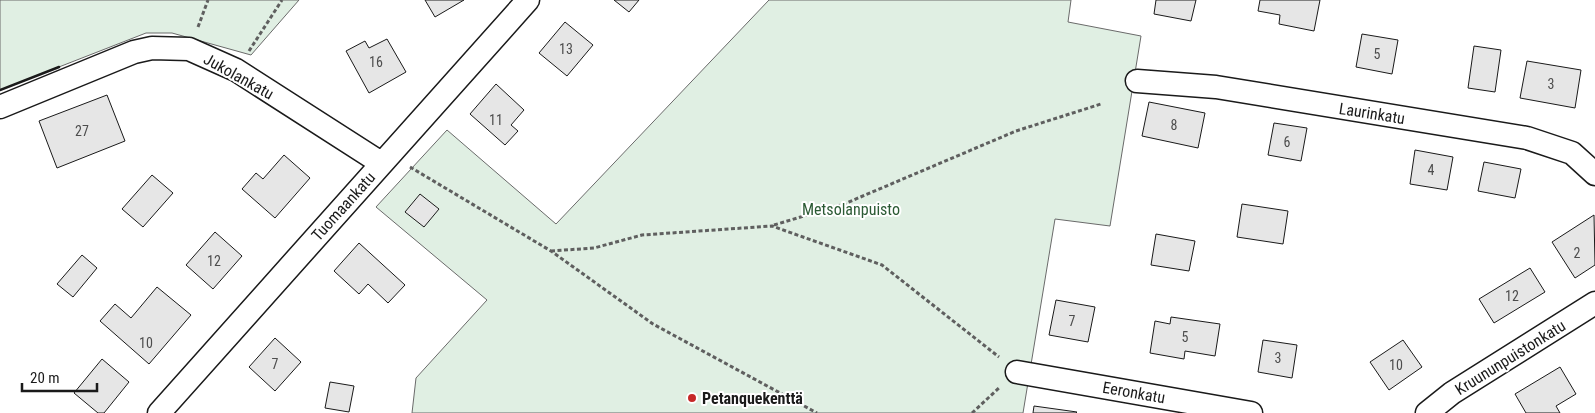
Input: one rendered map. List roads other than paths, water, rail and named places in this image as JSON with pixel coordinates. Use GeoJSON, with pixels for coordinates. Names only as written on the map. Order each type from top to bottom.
{"type":"FeatureCollection","features":[{"type":"Feature","properties":{"kind":"street","name":"Tuomaankatu"},"geometry":{"type":"LineString","coordinates":[[159,413],[528,0]]}},
{"type":"Feature","properties":{"kind":"street","name":"Jukolankatu"},"geometry":{"type":"LineString","coordinates":[[0,107],[134,52],[152,48],[189,49],[236,70],[384,159]]}},
{"type":"Feature","properties":{"kind":"street","name":"Laurinkatu"},"geometry":{"type":"LineString","coordinates":[[1138,81],[1216,87],[1527,138],[1572,152],[1595,174]]}},
{"type":"Feature","properties":{"kind":"street","name":"Kruununpuistonkatu"},"geometry":{"type":"LineString","coordinates":[[1427,413],[1452,393],[1595,303]]}},
{"type":"Feature","properties":{"kind":"street","name":"Eeronkatu"},"geometry":{"type":"LineString","coordinates":[[1017,372],[1251,413]]}},
{"type":"Feature","properties":{"kind":"place","name":"Petanquekenttä"},"geometry":{"type":"Point","coordinates":[692,398]}},
{"type":"Feature","properties":{"kind":"park label","name":"Metsolanpuisto"},"geometry":{"type":"Point","coordinates":[851,209]}}]}
